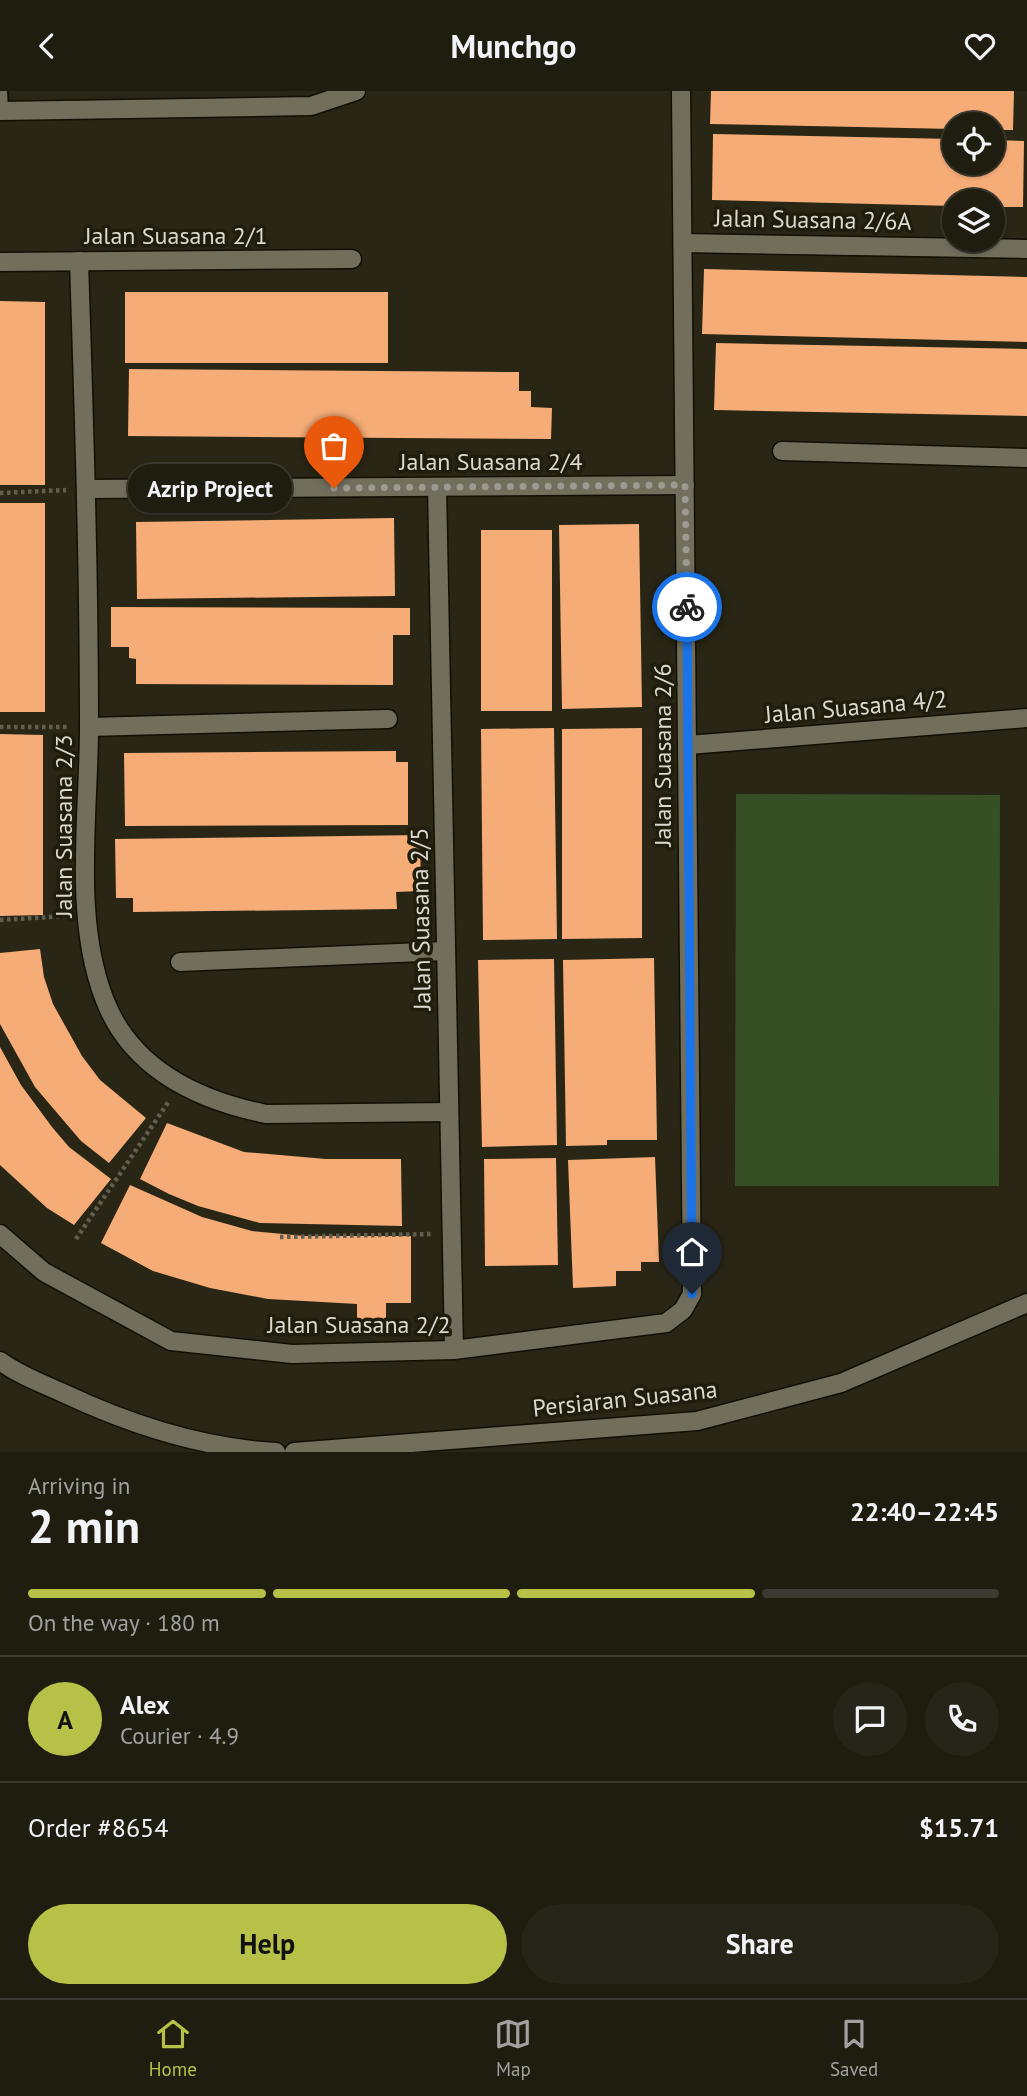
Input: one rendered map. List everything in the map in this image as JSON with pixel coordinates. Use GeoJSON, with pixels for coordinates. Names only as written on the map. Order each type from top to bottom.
{"type":"FeatureCollection","features":[{"type":"Feature","properties":{"kind":"street"},"geometry":{"type":"LineString","coordinates":[[1,111],[312,106],[356,91]]}},
{"type":"Feature","properties":{"kind":"street","name":"Jalan Suasana 2/6"},"geometry":{"type":"LineString","coordinates":[[681,91],[692,1294]]}},
{"type":"Feature","properties":{"kind":"street","name":"Jalan Suasana 2/6A"},"geometry":{"type":"LineString","coordinates":[[683,243],[1027,249]]}},
{"type":"Feature","properties":{"kind":"street","name":"Jalan Suasana 2/1"},"geometry":{"type":"LineString","coordinates":[[0,262],[352,259]]}},
{"type":"Feature","properties":{"kind":"street","name":"Jalan Suasana 2/3"},"geometry":{"type":"LineString","coordinates":[[79,261],[87,489],[89,727],[86,915],[91,945],[110,1011],[131,1043],[179,1086],[236,1108],[266,1114],[449,1112]]}},
{"type":"Feature","properties":{"kind":"street"},"geometry":{"type":"LineString","coordinates":[[782,450],[1027,458]]}},
{"type":"Feature","properties":{"kind":"street","name":"Jalan Suasana 2/4"},"geometry":{"type":"LineString","coordinates":[[87,489],[685,485]]}},
{"type":"Feature","properties":{"kind":"street","name":"Jalan Suasana 2/5"},"geometry":{"type":"LineString","coordinates":[[437,487],[454,1350]]}},
{"type":"Feature","properties":{"kind":"street","name":"Jalan Suasana 4/2"},"geometry":{"type":"LineString","coordinates":[[688,745],[1027,718]]}},
{"type":"Feature","properties":{"kind":"street"},"geometry":{"type":"LineString","coordinates":[[89,727],[388,719]]}},
{"type":"Feature","properties":{"kind":"street"},"geometry":{"type":"LineString","coordinates":[[180,963],[446,951]]}},
{"type":"Feature","properties":{"kind":"street","name":"Jalan Suasana 2/2"},"geometry":{"type":"LineString","coordinates":[[0,1234],[44,1272],[171,1341],[292,1354],[454,1350],[666,1323],[683,1310],[692,1294]]}},
{"type":"Feature","properties":{"kind":"street","name":"Persiaran Suasana"},"geometry":{"type":"LineString","coordinates":[[294,1452],[697,1421],[841,1384],[1027,1303]]}},
{"type":"Feature","properties":{"kind":"street"},"geometry":{"type":"LineString","coordinates":[[0,1361],[13,1370],[104,1413],[178,1437],[234,1450],[276,1452]]}},
{"type":"Feature","properties":{"kind":"lane"},"geometry":{"type":"LineString","coordinates":[[1,91],[1,111]]}},
{"type":"Feature","properties":{"kind":"path"},"geometry":{"type":"LineString","coordinates":[[0,493],[87,489]]}},
{"type":"Feature","properties":{"kind":"path"},"geometry":{"type":"LineString","coordinates":[[0,727],[89,727]]}},
{"type":"Feature","properties":{"kind":"path"},"geometry":{"type":"LineString","coordinates":[[0,920],[86,915]]}},
{"type":"Feature","properties":{"kind":"path"},"geometry":{"type":"LineString","coordinates":[[76,1239],[179,1086]]}},
{"type":"Feature","properties":{"kind":"path"},"geometry":{"type":"LineString","coordinates":[[281,1237],[452,1233]]}},
{"type":"Feature","properties":{"kind":"green space"},"geometry":{"type":"Polygon","coordinates":[[[736,794],[1000,795],[999,1186],[735,1186],[736,794]]]}},
{"type":"Feature","properties":{"kind":"building"},"geometry":{"type":"Polygon","coordinates":[[[711,91],[1014,91],[1013,130],[1005,130],[1005,112],[942,112],[942,129],[710,124],[711,91]]]}},
{"type":"Feature","properties":{"kind":"building"},"geometry":{"type":"Polygon","coordinates":[[[713,134],[942,139],[942,175],[1005,175],[1005,140],[1024,141],[1023,207],[1005,207],[1005,189],[942,189],[942,206],[712,200],[713,134]]]}},
{"type":"Feature","properties":{"kind":"building"},"geometry":{"type":"Polygon","coordinates":[[[704,269],[1027,277],[1027,342],[702,334],[704,269]]]}},
{"type":"Feature","properties":{"kind":"building"},"geometry":{"type":"Polygon","coordinates":[[[125,292],[388,292],[388,363],[125,363],[125,292]]]}},
{"type":"Feature","properties":{"kind":"building"},"geometry":{"type":"Polygon","coordinates":[[[0,301],[45,302],[45,485],[0,485],[0,301]]]}},
{"type":"Feature","properties":{"kind":"building"},"geometry":{"type":"Polygon","coordinates":[[[716,343],[1027,349],[1027,416],[714,410],[716,343]]]}},
{"type":"Feature","properties":{"kind":"building"},"geometry":{"type":"Polygon","coordinates":[[[129,369],[519,372],[519,391],[531,391],[531,407],[552,408],[551,439],[128,436],[129,369]]]}},
{"type":"Feature","properties":{"kind":"building"},"geometry":{"type":"Polygon","coordinates":[[[0,503],[45,503],[45,712],[0,712],[0,503]]]}},
{"type":"Feature","properties":{"kind":"building"},"geometry":{"type":"Polygon","coordinates":[[[394,518],[395,596],[137,599],[136,522],[394,518]]]}},
{"type":"Feature","properties":{"kind":"building"},"geometry":{"type":"Polygon","coordinates":[[[639,524],[642,707],[562,709],[559,525],[639,524]]]}},
{"type":"Feature","properties":{"kind":"building"},"geometry":{"type":"Polygon","coordinates":[[[481,530],[552,530],[552,711],[481,711],[481,530]]]}},
{"type":"Feature","properties":{"kind":"building"},"geometry":{"type":"Polygon","coordinates":[[[111,607],[410,608],[410,635],[393,635],[393,685],[136,684],[136,659],[129,658],[129,647],[111,647],[111,607]]]}},
{"type":"Feature","properties":{"kind":"building"},"geometry":{"type":"Polygon","coordinates":[[[554,728],[557,939],[483,940],[481,729],[554,728]]]}},
{"type":"Feature","properties":{"kind":"building"},"geometry":{"type":"Polygon","coordinates":[[[642,728],[642,938],[562,939],[562,729],[642,728]]]}},
{"type":"Feature","properties":{"kind":"building"},"geometry":{"type":"Polygon","coordinates":[[[0,734],[43,735],[43,915],[0,916],[0,734]]]}},
{"type":"Feature","properties":{"kind":"building"},"geometry":{"type":"Polygon","coordinates":[[[396,751],[396,762],[408,762],[408,825],[125,826],[124,753],[396,751]]]}},
{"type":"Feature","properties":{"kind":"building"},"geometry":{"type":"Polygon","coordinates":[[[420,835],[421,891],[396,892],[397,909],[133,912],[133,898],[116,898],[115,839],[420,835]]]}},
{"type":"Feature","properties":{"kind":"building"},"geometry":{"type":"Polygon","coordinates":[[[40,949],[44,977],[53,1004],[82,1056],[100,1080],[146,1118],[109,1163],[81,1141],[35,1087],[0,1024],[0,953],[40,949]]]}},
{"type":"Feature","properties":{"kind":"building"},"geometry":{"type":"Polygon","coordinates":[[[654,958],[657,1140],[607,1140],[607,1145],[566,1146],[563,960],[654,958]]]}},
{"type":"Feature","properties":{"kind":"building"},"geometry":{"type":"Polygon","coordinates":[[[554,959],[557,1145],[482,1147],[478,960],[554,959]]]}},
{"type":"Feature","properties":{"kind":"building"},"geometry":{"type":"Polygon","coordinates":[[[0,1047],[21,1085],[52,1127],[69,1147],[111,1179],[74,1225],[47,1208],[0,1165],[0,1047]]]}},
{"type":"Feature","properties":{"kind":"building"},"geometry":{"type":"Polygon","coordinates":[[[167,1123],[244,1152],[326,1159],[401,1159],[402,1226],[260,1223],[198,1206],[169,1194],[140,1179],[167,1123]]]}},
{"type":"Feature","properties":{"kind":"building"},"geometry":{"type":"Polygon","coordinates":[[[655,1157],[659,1262],[641,1262],[641,1271],[616,1271],[616,1286],[573,1288],[568,1160],[655,1157]]]}},
{"type":"Feature","properties":{"kind":"building"},"geometry":{"type":"Polygon","coordinates":[[[556,1158],[558,1265],[485,1266],[484,1159],[556,1158]]]}},
{"type":"Feature","properties":{"kind":"building"},"geometry":{"type":"Polygon","coordinates":[[[130,1185],[202,1217],[252,1231],[304,1236],[411,1236],[411,1303],[386,1303],[386,1321],[357,1321],[357,1304],[268,1299],[210,1288],[153,1271],[101,1243],[130,1185]]]}},
{"type":"Feature","properties":{"kind":"way so far"},"geometry":{"type":"LineString","coordinates":[[334,488],[685,485],[687,607]]}},
{"type":"Feature","properties":{"kind":"place","name":"Azrip Project"},"geometry":{"type":"Point","coordinates":[334,488]}},
{"type":"Feature","properties":{"kind":"route"},"geometry":{"type":"LineString","coordinates":[[687,607],[692,1294]]}}]}
